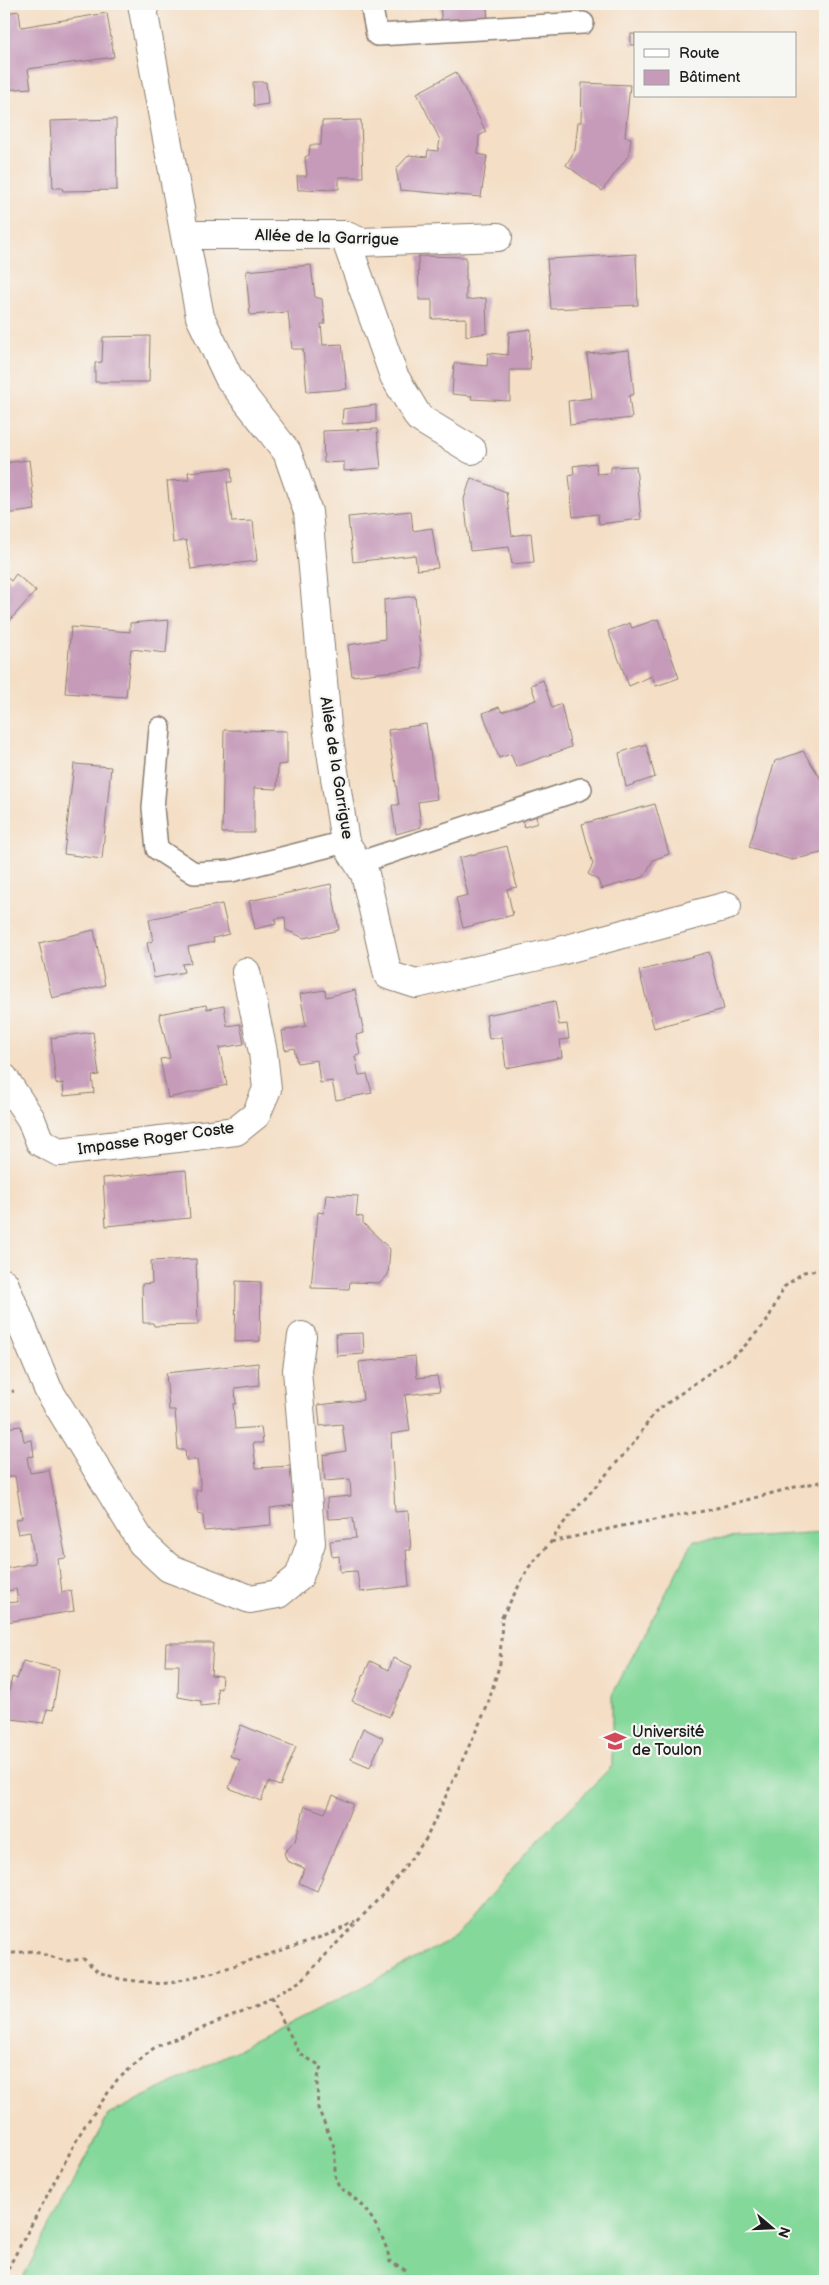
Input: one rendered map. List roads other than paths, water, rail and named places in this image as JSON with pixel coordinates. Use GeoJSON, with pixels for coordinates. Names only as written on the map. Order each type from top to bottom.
{"type":"FeatureCollection","features":[{"type":"Feature","properties":{"kind":"street","name":"Allée de la Garrigue"},"geometry":{"type":"LineString","coordinates":[[142,4],[200,317],[229,378],[287,452],[308,512],[327,726],[351,853],[365,874],[388,975],[416,984],[556,952],[727,906]]}},
{"type":"Feature","properties":{"kind":"street","name":"Allée de la Garrigue"},"geometry":{"type":"LineString","coordinates":[[186,235],[344,235],[361,242],[498,237]]}},
{"type":"Feature","properties":{"kind":"street"},"geometry":{"type":"LineString","coordinates":[[344,235],[399,384],[419,418],[472,450]]}},
{"type":"Feature","properties":{"kind":"street","name":"Impasse Roger Coste"},"geometry":{"type":"LineString","coordinates":[[4,1078],[31,1119],[40,1142],[59,1152],[236,1131],[256,1115],[267,1089],[262,1052],[246,972]]}},
{"type":"Feature","properties":{"kind":"street"},"geometry":{"type":"LineString","coordinates":[[4,1284],[48,1388],[142,1543],[170,1568],[250,1599],[278,1594],[299,1577],[311,1543],[297,1370],[302,1336]]}},
{"type":"Feature","properties":{"kind":"lane"},"geometry":{"type":"LineString","coordinates":[[371,4],[377,36],[583,23]]}},
{"type":"Feature","properties":{"kind":"lane"},"geometry":{"type":"LineString","coordinates":[[160,728],[153,808],[157,849],[194,873],[231,870],[351,853],[582,789]]}},
{"type":"Feature","properties":{"kind":"place","name":"Université de Toulon"},"geometry":{"type":"Point","coordinates":[615,1741]}}]}
